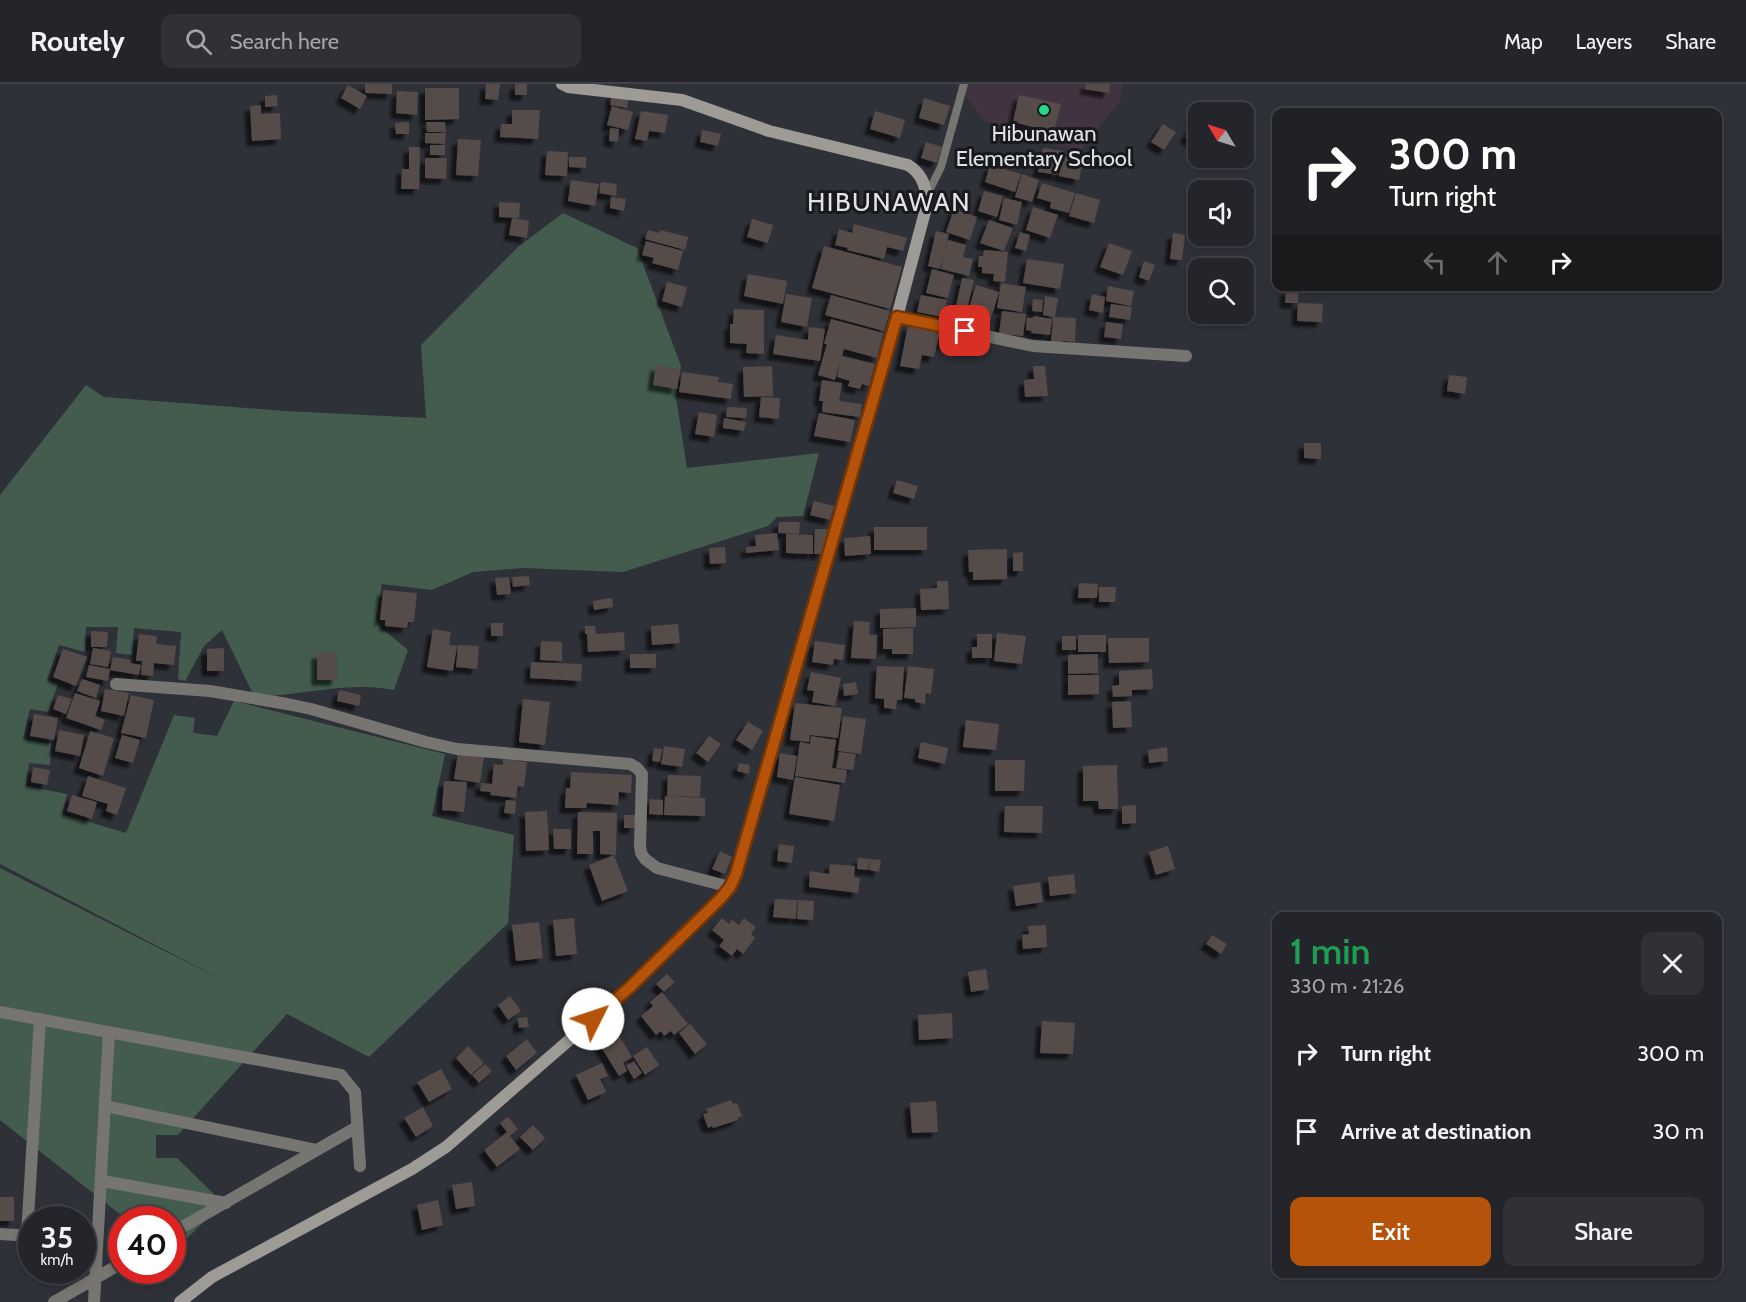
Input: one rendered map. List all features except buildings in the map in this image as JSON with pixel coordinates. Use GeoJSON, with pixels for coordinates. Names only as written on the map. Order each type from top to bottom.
{"type":"FeatureCollection","features":[{"type":"Feature","properties":{"kind":"street"},"geometry":{"type":"LineString","coordinates":[[180,1302],[212,1277],[411,1169],[446,1147],[628,989],[720,899],[730,887],[736,874],[897,317],[926,208],[927,195],[920,175],[908,165],[769,131],[682,100],[568,87],[562,84]]}},
{"type":"Feature","properties":{"kind":"street"},"geometry":{"type":"LineString","coordinates":[[897,317],[1032,346],[1186,356]]}},
{"type":"Feature","properties":{"kind":"street"},"geometry":{"type":"LineString","coordinates":[[116,684],[210,691],[287,704],[449,747],[630,764],[642,774],[640,846],[645,859],[657,868],[730,887]]}},
{"type":"Feature","properties":{"kind":"street"},"geometry":{"type":"LineString","coordinates":[[0,1012],[341,1075],[355,1092],[360,1166]]}},
{"type":"Feature","properties":{"kind":"street"},"geometry":{"type":"LineString","coordinates":[[30,1206],[40,1019]]}},
{"type":"Feature","properties":{"kind":"street"},"geometry":{"type":"LineString","coordinates":[[96,1265],[109,1032]]}},
{"type":"Feature","properties":{"kind":"street"},"geometry":{"type":"LineString","coordinates":[[105,1106],[317,1150]]}},
{"type":"Feature","properties":{"kind":"street"},"geometry":{"type":"LineString","coordinates":[[186,1225],[357,1127]]}},
{"type":"Feature","properties":{"kind":"street"},"geometry":{"type":"LineString","coordinates":[[102,1181],[225,1203]]}},
{"type":"Feature","properties":{"kind":"street"},"geometry":{"type":"LineString","coordinates":[[0,1234],[18,1235]]}},
{"type":"Feature","properties":{"kind":"street"},"geometry":{"type":"LineString","coordinates":[[54,1302],[85,1284]]}},
{"type":"Feature","properties":{"kind":"street"},"geometry":{"type":"LineString","coordinates":[[94,1302],[95,1284]]}},
{"type":"Feature","properties":{"kind":"lane"},"geometry":{"type":"LineString","coordinates":[[927,195],[941,167],[964,84]]}},
{"type":"Feature","properties":{"kind":"shaded area","name":"Hibunawan Elementary School"},"geometry":{"type":"Polygon","coordinates":[[[956,84],[1123,84],[1120,101],[1079,153],[984,120],[956,84]]]}},
{"type":"Feature","properties":{"kind":"green space"},"geometry":{"type":"Polygon","coordinates":[[[563,213],[637,248],[681,366],[676,398],[687,468],[819,453],[803,516],[777,517],[768,526],[623,572],[523,568],[473,572],[432,590],[382,584],[376,619],[381,628],[408,650],[394,690],[350,687],[254,696],[222,630],[204,646],[185,681],[178,679],[181,632],[134,628],[132,655],[116,653],[118,627],[86,627],[85,652],[59,645],[47,680],[58,684],[48,712],[30,709],[23,739],[51,744],[50,765],[29,763],[26,786],[67,794],[62,814],[126,833],[174,715],[195,718],[193,733],[217,736],[234,701],[445,754],[432,816],[514,835],[508,923],[369,1057],[287,1014],[178,1135],[156,1135],[156,1158],[177,1158],[223,1203],[186,1239],[186,1206],[109,1206],[0,1120],[0,868],[228,983],[0,864],[0,495],[86,385],[104,397],[285,411],[426,418],[421,345],[518,247],[563,213]]]}},
{"type":"Feature","properties":{"kind":"place","name":"Hibunawan Elementary School"},"geometry":{"type":"Point","coordinates":[1044,110]}},
{"type":"Feature","properties":{"kind":"district","name":"HIBUNAWAN"},"geometry":{"type":"Point","coordinates":[889,202]}},
{"type":"Feature","properties":{"kind":"route"},"geometry":{"type":"LineString","coordinates":[[593,1019],[628,989],[720,899],[730,887],[736,874],[897,317],[965,331]]}}]}
